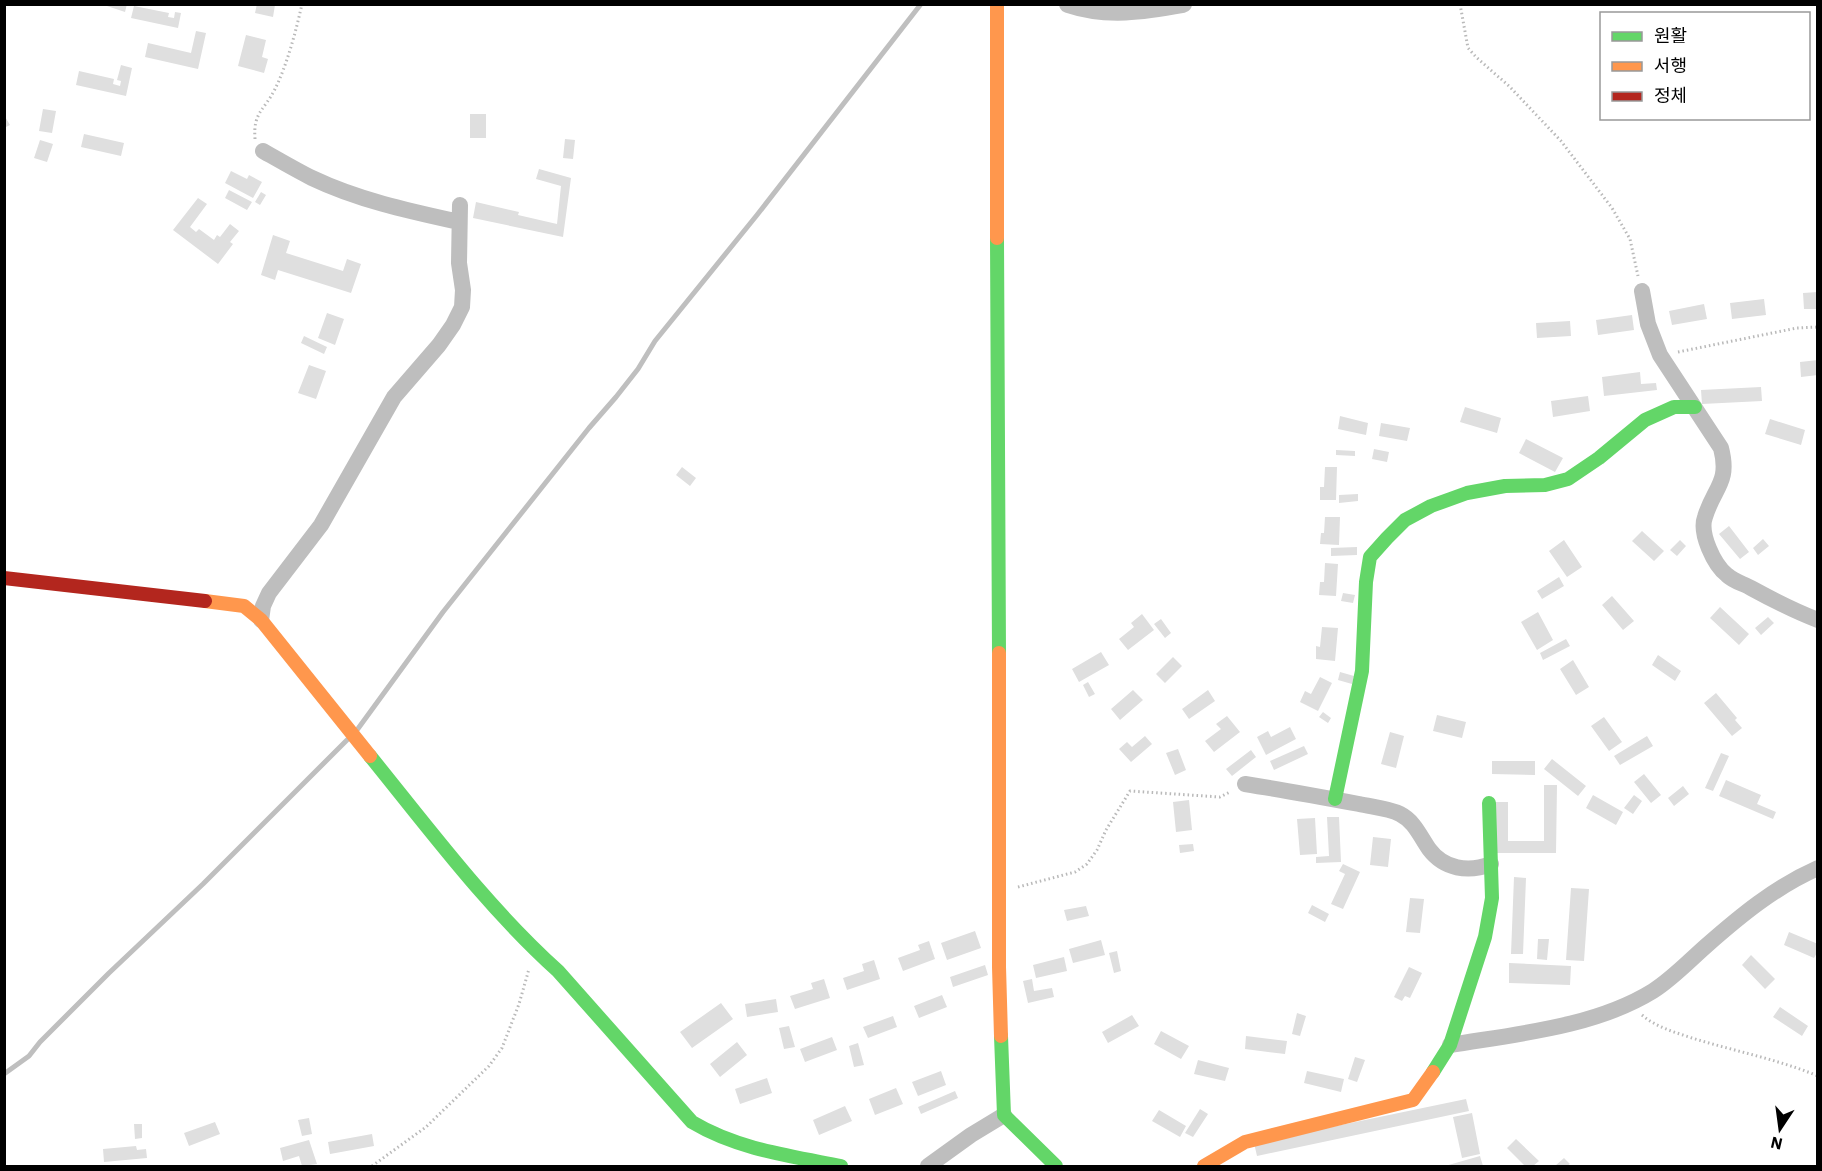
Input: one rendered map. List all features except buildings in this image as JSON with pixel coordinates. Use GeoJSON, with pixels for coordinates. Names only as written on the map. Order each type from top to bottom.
{"type":"FeatureCollection","features":[{"type":"Feature","properties":{"kind":"street"},"geometry":{"type":"LineString","coordinates":[[997,4],[999,967],[1005,1115],[1056,1167]]}},
{"type":"Feature","properties":{"kind":"street"},"geometry":{"type":"LineString","coordinates":[[261,620],[263,606],[269,593],[321,525],[394,397],[439,345],[453,325],[462,307],[463,290],[459,263],[460,213],[412,212],[366,198],[314,179],[263,152]]}},
{"type":"Feature","properties":{"kind":"street"},"geometry":{"type":"LineString","coordinates":[[1642,291],[1648,324],[1660,355],[1721,448],[1724,477],[1704,518],[1705,537],[1714,558],[1726,575],[1791,610],[1818,620]]}},
{"type":"Feature","properties":{"kind":"street"},"geometry":{"type":"LineString","coordinates":[[1335,799],[1362,670],[1366,582],[1370,557],[1387,538],[1405,520],[1431,506],[1467,493],[1505,486],[1545,485],[1568,479],[1599,458],[1644,420],[1674,407],[1695,407]]}},
{"type":"Feature","properties":{"kind":"street"},"geometry":{"type":"LineString","coordinates":[[4,578],[244,606],[261,620],[468,877],[536,951],[566,979],[692,1122],[705,1132],[759,1149],[841,1167]]}},
{"type":"Feature","properties":{"kind":"street"},"geometry":{"type":"LineString","coordinates":[[1245,784],[1335,799],[1398,813],[1408,819],[1430,851],[1441,861],[1469,870],[1491,864]]}},
{"type":"Feature","properties":{"kind":"street"},"geometry":{"type":"LineString","coordinates":[[1204,1167],[1245,1142],[1413,1100],[1428,1082],[1450,1045],[1485,937],[1492,898],[1489,803]]}},
{"type":"Feature","properties":{"kind":"street"},"geometry":{"type":"LineString","coordinates":[[1450,1045],[1569,1023],[1601,1015],[1632,1002],[1654,990],[1768,895],[1818,868]]}},
{"type":"Feature","properties":{"kind":"street"},"geometry":{"type":"LineString","coordinates":[[928,1167],[971,1135],[1005,1115]]}},
{"type":"Feature","properties":{"kind":"path"},"geometry":{"type":"LineString","coordinates":[[263,152],[255,141],[254,125],[275,90],[302,4]]}},
{"type":"Feature","properties":{"kind":"path"},"geometry":{"type":"LineString","coordinates":[[1460,4],[1468,48],[1510,87],[1561,141],[1622,224],[1630,239],[1642,291]]}},
{"type":"Feature","properties":{"kind":"path"},"geometry":{"type":"LineString","coordinates":[[1660,355],[1797,328],[1818,327]]}},
{"type":"Feature","properties":{"kind":"path"},"geometry":{"type":"LineString","coordinates":[[999,888],[1024,886],[1075,872],[1087,864],[1130,791],[1220,797],[1245,784]]}},
{"type":"Feature","properties":{"kind":"path"},"geometry":{"type":"LineString","coordinates":[[372,1167],[426,1127],[489,1066],[502,1047],[536,951]]}},
{"type":"Feature","properties":{"kind":"path"},"geometry":{"type":"LineString","coordinates":[[1632,1002],[1639,1013],[1651,1023],[1708,1043],[1790,1065],[1818,1076]]}},
{"type":"Feature","properties":{"kind":"waterway"},"geometry":{"type":"LineString","coordinates":[[357,730],[443,612],[616,397],[638,369],[655,341],[757,215],[921,4]]}},
{"type":"Feature","properties":{"kind":"waterway"},"geometry":{"type":"LineString","coordinates":[[1068,4],[1111,12],[1140,11],[1183,4]]}},
{"type":"Feature","properties":{"kind":"waterway"},"geometry":{"type":"LineString","coordinates":[[4,1074],[29,1056],[109,973],[203,884],[347,740]]}},
{"type":"Feature","properties":{"kind":"traffic: fast"},"geometry":{"type":"LineString","coordinates":[[997,238],[999,653]]}},
{"type":"Feature","properties":{"kind":"traffic: fast"},"geometry":{"type":"LineString","coordinates":[[1335,799],[1362,671],[1366,582],[1370,557],[1387,538],[1405,520],[1431,506],[1467,493],[1505,486],[1545,485],[1568,479],[1599,458],[1645,420],[1674,407],[1695,407]]}},
{"type":"Feature","properties":{"kind":"traffic: fast"},"geometry":{"type":"LineString","coordinates":[[370,756],[483,894],[558,971],[692,1122],[745,1145],[841,1166]]}},
{"type":"Feature","properties":{"kind":"traffic: fast"},"geometry":{"type":"LineString","coordinates":[[1433,1072],[1450,1045],[1485,937],[1492,898],[1489,803]]}},
{"type":"Feature","properties":{"kind":"traffic: fast"},"geometry":{"type":"LineString","coordinates":[[1001,1036],[1004,1115],[1056,1166]]}},
{"type":"Feature","properties":{"kind":"traffic: slow"},"geometry":{"type":"LineString","coordinates":[[997,4],[997,238]]}},
{"type":"Feature","properties":{"kind":"traffic: slow"},"geometry":{"type":"LineString","coordinates":[[205,601],[244,606],[261,620],[370,756]]}},
{"type":"Feature","properties":{"kind":"traffic: slow"},"geometry":{"type":"LineString","coordinates":[[999,653],[1001,1036]]}},
{"type":"Feature","properties":{"kind":"traffic: slow"},"geometry":{"type":"LineString","coordinates":[[1204,1166],[1245,1142],[1413,1100],[1433,1072]]}},
{"type":"Feature","properties":{"kind":"traffic: jam"},"geometry":{"type":"LineString","coordinates":[[4,578],[205,601]]}}]}
